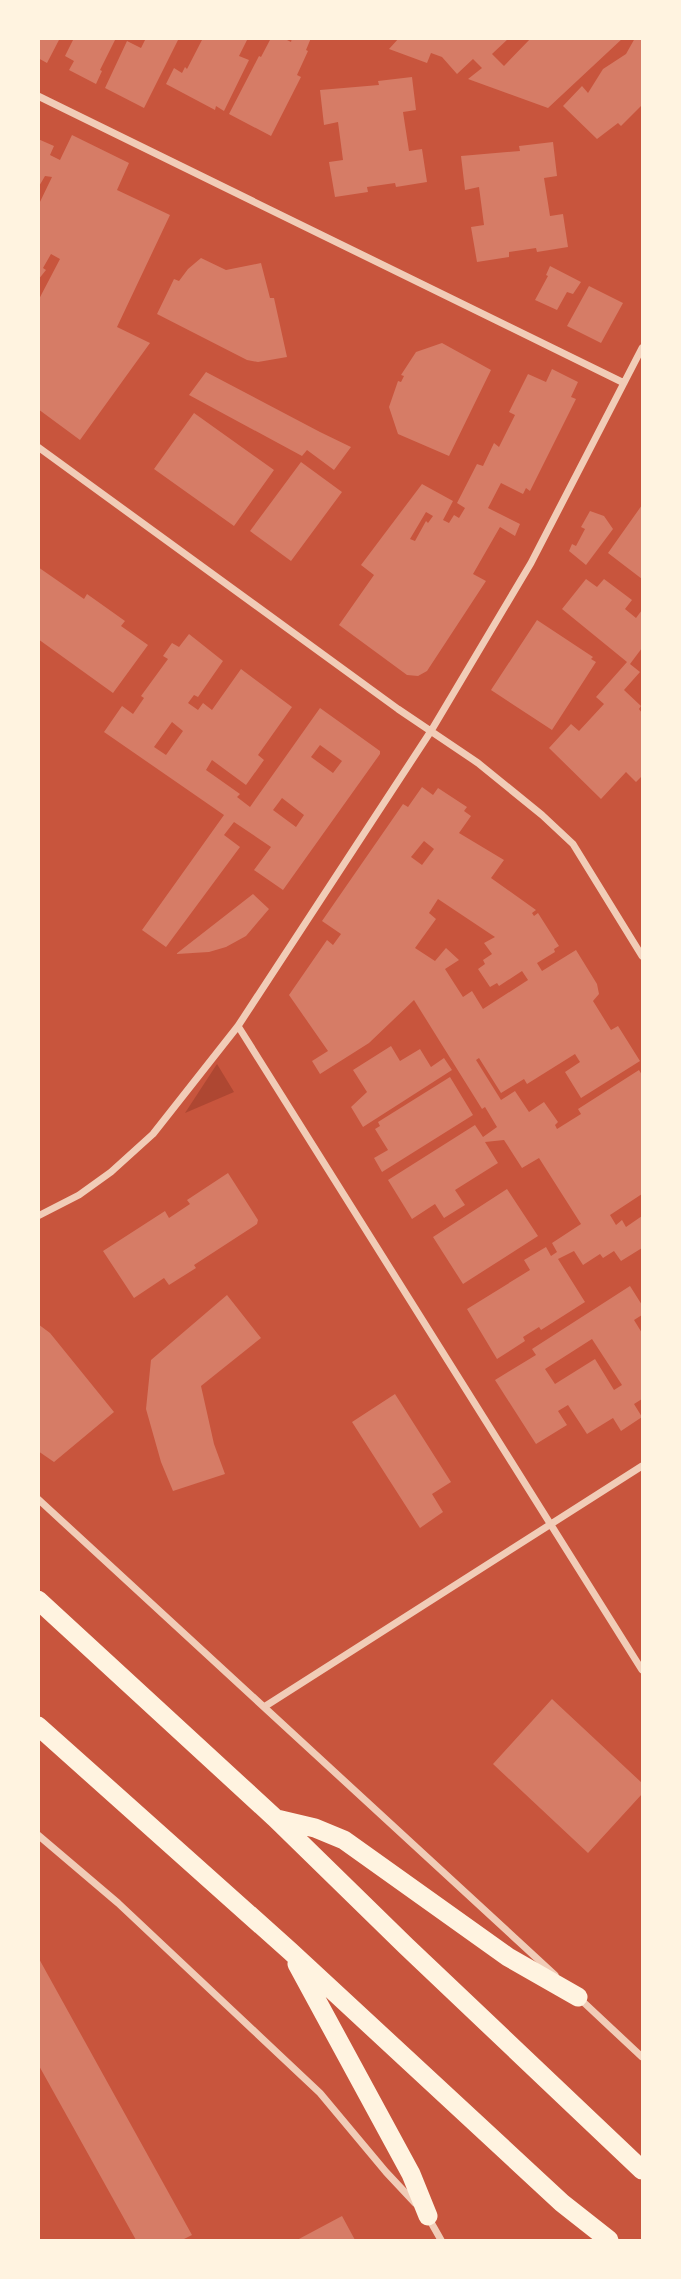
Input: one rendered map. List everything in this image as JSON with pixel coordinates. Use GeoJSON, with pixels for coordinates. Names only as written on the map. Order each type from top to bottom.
{"type":"FeatureCollection","features":[{"type":"Feature","properties":{"kind":"highway"},"geometry":{"type":"LineString","coordinates":[[38,1600],[275,1818],[642,2170]]}},
{"type":"Feature","properties":{"kind":"highway"},"geometry":{"type":"LineString","coordinates":[[38,1726],[47,1738],[290,1951],[562,2203],[609,2241]]}},
{"type":"Feature","properties":{"kind":"highway"},"geometry":{"type":"LineString","coordinates":[[275,1818],[315,1828],[344,1840],[508,1957],[578,1997]]}},
{"type":"Feature","properties":{"kind":"highway"},"geometry":{"type":"LineString","coordinates":[[290,1951],[411,2174],[428,2216]]}},
{"type":"Feature","properties":{"kind":"street"},"geometry":{"type":"LineString","coordinates":[[38,96],[624,383]]}},
{"type":"Feature","properties":{"kind":"street"},"geometry":{"type":"LineString","coordinates":[[38,1216],[90,1188],[153,1134],[237,1026],[432,731],[531,564],[642,348]]}},
{"type":"Feature","properties":{"kind":"street"},"geometry":{"type":"LineString","coordinates":[[38,447],[478,763],[542,815],[573,844],[642,956]]}},
{"type":"Feature","properties":{"kind":"street"},"geometry":{"type":"LineString","coordinates":[[237,1026],[642,1671]]}},
{"type":"Feature","properties":{"kind":"street"},"geometry":{"type":"LineString","coordinates":[[264,1707],[642,1466]]}},
{"type":"Feature","properties":{"kind":"street"},"geometry":{"type":"LineString","coordinates":[[38,1499],[642,2057]]}},
{"type":"Feature","properties":{"kind":"street"},"geometry":{"type":"LineString","coordinates":[[38,1835],[118,1903],[320,2093],[386,2172],[428,2216],[442,2241]]}},
{"type":"Feature","properties":{"kind":"shaded area"},"geometry":{"type":"Polygon","coordinates":[[[217,1064],[234,1092],[185,1113],[217,1064]]]}},
{"type":"Feature","properties":{"kind":"building"},"geometry":{"type":"Polygon","coordinates":[[[38,38],[60,38],[47,63],[38,58],[38,38]]]}},
{"type":"Feature","properties":{"kind":"building"},"geometry":{"type":"Polygon","coordinates":[[[74,38],[116,38],[96,84],[69,70],[74,61],[65,56],[74,38]]]}},
{"type":"Feature","properties":{"kind":"building"},"geometry":{"type":"Polygon","coordinates":[[[146,38],[179,38],[144,108],[105,88],[127,41],[141,48],[146,38]]]}},
{"type":"Feature","properties":{"kind":"building"},"geometry":{"type":"Polygon","coordinates":[[[203,38],[248,38],[239,56],[249,60],[224,111],[216,106],[215,110],[166,84],[174,68],[182,73],[185,67],[187,69],[203,38]]]}},
{"type":"Feature","properties":{"kind":"building"},"geometry":{"type":"Polygon","coordinates":[[[271,38],[283,38],[291,42],[292,38],[311,38],[297,75],[301,77],[271,136],[229,114],[271,38]]]}},
{"type":"Feature","properties":{"kind":"building"},"geometry":{"type":"Polygon","coordinates":[[[399,38],[509,38],[492,54],[504,66],[531,38],[623,38],[548,108],[468,79],[482,68],[473,59],[457,74],[442,57],[431,53],[427,63],[389,49],[399,38]]]}},
{"type":"Feature","properties":{"kind":"building"},"geometry":{"type":"Polygon","coordinates":[[[635,38],[642,38],[642,105],[621,126],[618,123],[597,139],[563,106],[582,86],[588,93],[603,69],[626,54],[635,38]]]}},
{"type":"Feature","properties":{"kind":"building"},"geometry":{"type":"Polygon","coordinates":[[[412,77],[416,110],[403,112],[409,151],[422,149],[427,182],[396,187],[395,183],[367,187],[368,192],[335,197],[329,162],[343,160],[338,122],[324,125],[320,90],[379,85],[378,81],[412,77]]]}},
{"type":"Feature","properties":{"kind":"building"},"geometry":{"type":"Polygon","coordinates":[[[72,135],[129,163],[117,190],[170,215],[117,327],[150,343],[80,440],[38,409],[38,301],[60,259],[51,254],[43,268],[46,270],[38,280],[38,206],[52,177],[45,176],[38,188],[38,139],[54,146],[50,155],[60,160],[72,135]]]}},
{"type":"Feature","properties":{"kind":"building"},"geometry":{"type":"Polygon","coordinates":[[[553,142],[557,176],[544,178],[550,216],[563,214],[568,247],[537,252],[536,248],[509,252],[509,257],[477,262],[471,227],[484,225],[479,187],[465,190],[461,156],[520,151],[519,146],[553,142]]]}},
{"type":"Feature","properties":{"kind":"building"},"geometry":{"type":"Polygon","coordinates":[[[201,258],[226,270],[261,263],[270,298],[274,298],[287,357],[258,362],[247,360],[157,314],[174,279],[179,281],[201,258]]]}},
{"type":"Feature","properties":{"kind":"building"},"geometry":{"type":"Polygon","coordinates":[[[550,266],[581,282],[573,294],[567,292],[557,310],[535,300],[548,276],[546,275],[550,266]]]}},
{"type":"Feature","properties":{"kind":"building"},"geometry":{"type":"Polygon","coordinates":[[[589,286],[623,303],[601,343],[567,326],[589,286]]]}},
{"type":"Feature","properties":{"kind":"building"},"geometry":{"type":"Polygon","coordinates":[[[442,343],[491,370],[449,456],[398,434],[389,407],[398,381],[401,382],[404,376],[401,375],[416,352],[442,343]]]}},
{"type":"Feature","properties":{"kind":"building"},"geometry":{"type":"Polygon","coordinates":[[[552,369],[578,382],[571,397],[576,399],[530,491],[526,488],[523,494],[501,483],[488,508],[520,524],[515,536],[500,527],[473,574],[486,581],[427,671],[418,676],[407,675],[339,625],[374,575],[361,565],[422,484],[453,501],[443,520],[449,523],[454,515],[459,518],[465,508],[457,503],[477,464],[483,466],[494,443],[499,447],[515,415],[509,412],[528,374],[546,382],[552,369]],[[426,512],[410,539],[415,541],[426,521],[428,523],[433,516],[426,512]]]}},
{"type":"Feature","properties":{"kind":"building"},"geometry":{"type":"Polygon","coordinates":[[[206,372],[351,447],[334,470],[307,450],[302,456],[189,395],[206,372]]]}},
{"type":"Feature","properties":{"kind":"building"},"geometry":{"type":"Polygon","coordinates":[[[194,413],[274,470],[234,526],[154,469],[194,413]]]}},
{"type":"Feature","properties":{"kind":"building"},"geometry":{"type":"Polygon","coordinates":[[[301,462],[342,492],[291,561],[250,531],[301,462]]]}},
{"type":"Feature","properties":{"kind":"building"},"geometry":{"type":"Polygon","coordinates":[[[642,505],[642,579],[608,553],[642,505]]]}},
{"type":"Feature","properties":{"kind":"building"},"geometry":{"type":"Polygon","coordinates":[[[590,511],[604,516],[613,529],[586,565],[569,551],[572,544],[576,546],[585,529],[581,527],[590,511]]]}},
{"type":"Feature","properties":{"kind":"building"},"geometry":{"type":"Polygon","coordinates":[[[38,567],[84,599],[87,594],[125,621],[121,626],[148,645],[113,693],[38,639],[38,567]]]}},
{"type":"Feature","properties":{"kind":"building"},"geometry":{"type":"Polygon","coordinates":[[[586,579],[597,587],[604,579],[632,600],[625,609],[636,618],[642,610],[642,648],[630,664],[640,672],[624,690],[641,706],[642,776],[636,782],[626,772],[601,799],[549,748],[571,724],[579,731],[604,704],[596,697],[627,662],[562,609],[586,579]]]}},
{"type":"Feature","properties":{"kind":"building"},"geometry":{"type":"Polygon","coordinates":[[[537,620],[593,657],[591,659],[596,662],[552,730],[491,690],[537,620]]]}},
{"type":"Feature","properties":{"kind":"building"},"geometry":{"type":"Polygon","coordinates":[[[189,634],[223,661],[198,697],[194,695],[188,703],[198,710],[203,703],[212,710],[241,669],[292,707],[258,755],[264,760],[246,785],[212,760],[206,770],[240,794],[237,797],[250,807],[320,708],[380,751],[380,754],[283,890],[254,870],[271,847],[234,822],[224,835],[240,847],[166,947],[142,930],[224,815],[104,732],[122,706],[133,714],[144,698],[141,696],[168,659],[163,656],[172,643],[179,647],[189,634]],[[172,722],[154,747],[166,755],[183,731],[172,722]],[[320,745],[311,757],[333,773],[342,761],[320,745]],[[282,798],[273,810],[296,827],[304,815],[282,798]]]}},
{"type":"Feature","properties":{"kind":"building"},"geometry":{"type":"Polygon","coordinates":[[[422,787],[433,795],[438,788],[467,807],[464,811],[471,816],[459,833],[504,860],[491,878],[536,910],[532,913],[534,916],[538,913],[559,946],[554,949],[555,952],[537,963],[542,971],[576,950],[597,984],[599,994],[593,1001],[611,1030],[618,1026],[640,1061],[581,1098],[565,1072],[580,1062],[575,1054],[527,1084],[524,1079],[501,1093],[479,1058],[476,1060],[501,1100],[515,1091],[529,1112],[544,1102],[558,1122],[555,1125],[557,1129],[581,1114],[578,1109],[639,1070],[642,1075],[642,1194],[610,1215],[616,1225],[622,1220],[626,1227],[642,1216],[642,1248],[621,1261],[614,1251],[603,1258],[600,1254],[583,1265],[574,1251],[558,1259],[585,1302],[541,1330],[539,1327],[523,1337],[525,1341],[497,1359],[467,1309],[530,1270],[524,1260],[546,1247],[551,1256],[557,1252],[552,1243],[581,1224],[539,1158],[522,1168],[504,1140],[485,1142],[498,1163],[455,1190],[465,1205],[444,1218],[435,1204],[412,1219],[388,1180],[475,1125],[483,1137],[497,1127],[485,1107],[482,1109],[414,1000],[369,1043],[320,1074],[312,1061],[328,1051],[289,995],[327,940],[333,945],[341,934],[322,921],[403,804],[408,807],[422,787]],[[424,841],[411,857],[422,865],[434,849],[424,841]],[[438,899],[429,913],[436,919],[415,948],[435,961],[446,948],[459,960],[445,969],[463,997],[472,991],[483,1009],[528,980],[522,971],[499,986],[497,983],[490,987],[478,969],[485,964],[483,960],[492,954],[484,943],[495,937],[438,899]]]}},
{"type":"Feature","properties":{"kind":"building"},"geometry":{"type":"Polygon","coordinates":[[[253,894],[269,909],[246,936],[226,947],[209,952],[176,954],[253,894]]]}},
{"type":"Feature","properties":{"kind":"building"},"geometry":{"type":"Polygon","coordinates":[[[391,1046],[400,1061],[420,1049],[431,1067],[444,1058],[452,1070],[363,1127],[351,1107],[367,1092],[353,1070],[391,1046]]]}},
{"type":"Feature","properties":{"kind":"building"},"geometry":{"type":"Polygon","coordinates":[[[450,1077],[473,1115],[382,1172],[374,1158],[388,1150],[375,1129],[380,1126],[378,1122],[450,1077]]]}},
{"type":"Feature","properties":{"kind":"building"},"geometry":{"type":"Polygon","coordinates":[[[228,1173],[258,1220],[257,1224],[194,1265],[196,1268],[169,1285],[164,1278],[134,1298],[103,1251],[165,1211],[169,1218],[190,1204],[187,1200],[228,1173]]]}},
{"type":"Feature","properties":{"kind":"building"},"geometry":{"type":"Polygon","coordinates":[[[507,1189],[538,1236],[463,1284],[433,1237],[507,1189]]]}},
{"type":"Feature","properties":{"kind":"building"},"geometry":{"type":"Polygon","coordinates":[[[630,1286],[642,1305],[642,1315],[634,1320],[642,1333],[642,1399],[634,1404],[642,1417],[621,1431],[613,1418],[587,1434],[568,1405],[558,1411],[567,1425],[536,1444],[495,1380],[536,1355],[532,1349],[630,1286]],[[592,1339],[545,1369],[555,1384],[595,1359],[614,1390],[622,1385],[592,1339]]]}},
{"type":"Feature","properties":{"kind":"building"},"geometry":{"type":"Polygon","coordinates":[[[227,1295],[261,1338],[201,1386],[214,1444],[225,1474],[173,1491],[161,1462],[146,1409],[151,1360],[227,1295]]]}},
{"type":"Feature","properties":{"kind":"building"},"geometry":{"type":"Polygon","coordinates":[[[38,1324],[50,1333],[114,1412],[54,1462],[38,1451],[38,1324]]]}},
{"type":"Feature","properties":{"kind":"building"},"geometry":{"type":"Polygon","coordinates":[[[395,1394],[451,1482],[432,1494],[443,1512],[420,1528],[352,1422],[395,1394]]]}},
{"type":"Feature","properties":{"kind":"building"},"geometry":{"type":"Polygon","coordinates":[[[552,1699],[642,1783],[642,1794],[588,1853],[493,1764],[552,1699]]]}},
{"type":"Feature","properties":{"kind":"building"},"geometry":{"type":"Polygon","coordinates":[[[38,1957],[192,2235],[182,2240],[136,2240],[38,2064],[38,1957]]]}},
{"type":"Feature","properties":{"kind":"building"},"geometry":{"type":"Polygon","coordinates":[[[342,2216],[355,2240],[297,2240],[342,2216]]]}}]}
